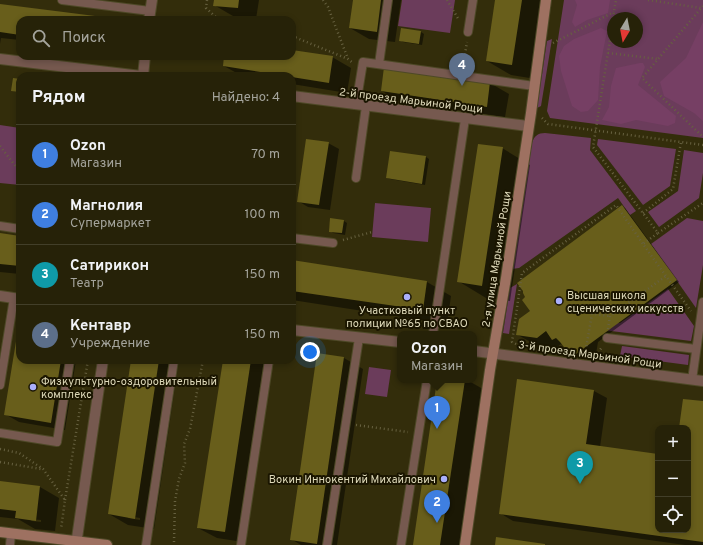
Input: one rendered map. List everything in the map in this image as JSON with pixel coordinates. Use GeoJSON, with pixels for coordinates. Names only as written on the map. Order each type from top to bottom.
{"type":"FeatureCollection","features":[{"type":"Feature","properties":{"kind":"street"},"geometry":{"type":"LineString","coordinates":[[150,16],[152,0]]}},
{"type":"Feature","properties":{"kind":"street","name":"2-я улица Марьиной Рощи"},"geometry":{"type":"LineString","coordinates":[[464,545],[531,113],[546,0]]}},
{"type":"Feature","properties":{"kind":"street"},"geometry":{"type":"LineString","coordinates":[[0,59],[75,72]]}},
{"type":"Feature","properties":{"kind":"street"},"geometry":{"type":"LineString","coordinates":[[143,72],[144,60]]}},
{"type":"Feature","properties":{"kind":"street","name":"2-й проезд Марьиной Рощи"},"geometry":{"type":"LineString","coordinates":[[296,97],[528,126]]}},
{"type":"Feature","properties":{"kind":"street"},"geometry":{"type":"LineString","coordinates":[[0,296],[16,298]]}},
{"type":"Feature","properties":{"kind":"street"},"geometry":{"type":"LineString","coordinates":[[296,330],[397,342]]}},
{"type":"Feature","properties":{"kind":"street","name":"3-й проезд Марьиной Рощи"},"geometry":{"type":"LineString","coordinates":[[477,351],[703,381]]}},
{"type":"Feature","properties":{"kind":"street"},"geometry":{"type":"LineString","coordinates":[[77,543],[102,364]]}},
{"type":"Feature","properties":{"kind":"street"},"geometry":{"type":"LineString","coordinates":[[0,532],[77,543],[107,545]]}},
{"type":"Feature","properties":{"kind":"lane"},"geometry":{"type":"LineString","coordinates":[[62,0],[88,2],[150,16]]}},
{"type":"Feature","properties":{"kind":"lane"},"geometry":{"type":"LineString","coordinates":[[379,64],[388,0]]}},
{"type":"Feature","properties":{"kind":"lane"},"geometry":{"type":"LineString","coordinates":[[468,32],[473,0]]}},
{"type":"Feature","properties":{"kind":"lane"},"geometry":{"type":"LineString","coordinates":[[356,178],[363,62],[534,86]]}},
{"type":"Feature","properties":{"kind":"lane"},"geometry":{"type":"LineString","coordinates":[[433,331],[465,119]]}},
{"type":"Feature","properties":{"kind":"lane"},"geometry":{"type":"LineString","coordinates":[[0,226],[16,228]]}},
{"type":"Feature","properties":{"kind":"lane"},"geometry":{"type":"LineString","coordinates":[[296,238],[333,243]]}},
{"type":"Feature","properties":{"kind":"lane"},"geometry":{"type":"LineString","coordinates":[[692,380],[703,302]]}},
{"type":"Feature","properties":{"kind":"lane"},"geometry":{"type":"LineString","coordinates":[[0,385],[16,303]]}},
{"type":"Feature","properties":{"kind":"lane"},"geometry":{"type":"LineString","coordinates":[[327,545],[359,338]]}},
{"type":"Feature","properties":{"kind":"lane"},"geometry":{"type":"LineString","coordinates":[[607,338],[696,349]]}},
{"type":"Feature","properties":{"kind":"lane"},"geometry":{"type":"LineString","coordinates":[[0,433],[57,442],[69,364]]}},
{"type":"Feature","properties":{"kind":"lane"},"geometry":{"type":"LineString","coordinates":[[146,545],[173,364]]}},
{"type":"Feature","properties":{"kind":"lane"},"geometry":{"type":"LineString","coordinates":[[241,545],[268,364]]}},
{"type":"Feature","properties":{"kind":"lane"},"geometry":{"type":"LineString","coordinates":[[401,545],[427,383]]}},
{"type":"Feature","properties":{"kind":"lane"},"geometry":{"type":"LineString","coordinates":[[10,545],[11,534]]}},
{"type":"Feature","properties":{"kind":"path"},"geometry":{"type":"LineString","coordinates":[[207,0],[206,8],[215,16]]}},
{"type":"Feature","properties":{"kind":"path"},"geometry":{"type":"LineString","coordinates":[[323,0],[328,7],[348,60]]}},
{"type":"Feature","properties":{"kind":"path"},"geometry":{"type":"LineString","coordinates":[[447,0],[468,32],[461,76]]}},
{"type":"Feature","properties":{"kind":"path"},"geometry":{"type":"LineString","coordinates":[[614,12],[616,0]]}},
{"type":"Feature","properties":{"kind":"path"},"geometry":{"type":"LineString","coordinates":[[648,0],[702,7]]}},
{"type":"Feature","properties":{"kind":"path"},"geometry":{"type":"LineString","coordinates":[[702,7],[642,78],[703,137]]}},
{"type":"Feature","properties":{"kind":"path"},"geometry":{"type":"LineString","coordinates":[[553,43],[607,16]]}},
{"type":"Feature","properties":{"kind":"path"},"geometry":{"type":"LineString","coordinates":[[296,38],[348,60],[362,69]]}},
{"type":"Feature","properties":{"kind":"path"},"geometry":{"type":"LineString","coordinates":[[609,48],[593,148],[658,233]]}},
{"type":"Feature","properties":{"kind":"path"},"geometry":{"type":"LineString","coordinates":[[608,53],[658,59]]}},
{"type":"Feature","properties":{"kind":"path"},"geometry":{"type":"LineString","coordinates":[[531,113],[542,117],[548,124],[703,145]]}},
{"type":"Feature","properties":{"kind":"path"},"geometry":{"type":"LineString","coordinates":[[642,213],[673,189],[681,142]]}},
{"type":"Feature","properties":{"kind":"path"},"geometry":{"type":"LineString","coordinates":[[0,146],[16,167]]}},
{"type":"Feature","properties":{"kind":"path"},"geometry":{"type":"LineString","coordinates":[[643,244],[703,203]]}},
{"type":"Feature","properties":{"kind":"path"},"geometry":{"type":"LineString","coordinates":[[518,345],[512,342],[522,273],[616,205],[700,323]]}},
{"type":"Feature","properties":{"kind":"path"},"geometry":{"type":"LineString","coordinates":[[333,243],[372,232]]}},
{"type":"Feature","properties":{"kind":"path"},"geometry":{"type":"LineString","coordinates":[[585,354],[592,314],[610,316],[666,276]]}},
{"type":"Feature","properties":{"kind":"path"},"geometry":{"type":"LineString","coordinates":[[609,322],[610,316]]}},
{"type":"Feature","properties":{"kind":"path"},"geometry":{"type":"LineString","coordinates":[[578,353],[596,356],[607,338]]}},
{"type":"Feature","properties":{"kind":"path"},"geometry":{"type":"LineString","coordinates":[[60,531],[87,364]]}},
{"type":"Feature","properties":{"kind":"path"},"geometry":{"type":"LineString","coordinates":[[174,542],[175,501],[179,479],[185,463],[184,444],[190,429],[201,364]]}},
{"type":"Feature","properties":{"kind":"path"},"geometry":{"type":"LineString","coordinates":[[346,424],[419,433]]}},
{"type":"Feature","properties":{"kind":"path"},"geometry":{"type":"LineString","coordinates":[[0,449],[20,453],[43,469],[65,500]]}},
{"type":"Feature","properties":{"kind":"path"},"geometry":{"type":"LineString","coordinates":[[0,462],[43,469]]}},
{"type":"Feature","properties":{"kind":"shaded area"},"geometry":{"type":"Polygon","coordinates":[[[402,0],[455,0],[450,33],[398,26],[402,0]]]}},
{"type":"Feature","properties":{"kind":"shaded area"},"geometry":{"type":"Polygon","coordinates":[[[564,0],[703,0],[703,138],[550,118],[547,111],[564,0]]]}},
{"type":"Feature","properties":{"kind":"shaded area"},"geometry":{"type":"Polygon","coordinates":[[[575,0],[610,0],[607,13],[587,20],[575,27],[572,22],[577,5],[575,0]]]}},
{"type":"Feature","properties":{"kind":"shaded area"},"geometry":{"type":"Polygon","coordinates":[[[703,22],[703,121],[694,113],[664,96],[660,82],[686,58],[703,22]]]}},
{"type":"Feature","properties":{"kind":"shaded area"},"geometry":{"type":"Polygon","coordinates":[[[601,28],[607,31],[600,67],[598,100],[588,111],[581,112],[572,106],[561,71],[559,56],[564,46],[574,39],[601,28]]]}},
{"type":"Feature","properties":{"kind":"shaded area"},"geometry":{"type":"Polygon","coordinates":[[[552,39],[541,106],[537,108],[547,41],[552,39]]]}},
{"type":"Feature","properties":{"kind":"shaded area"},"geometry":{"type":"Polygon","coordinates":[[[643,63],[645,67],[638,85],[676,116],[675,123],[668,126],[636,120],[621,124],[602,120],[609,107],[611,86],[616,68],[643,63]]]}},
{"type":"Feature","properties":{"kind":"shaded area"},"geometry":{"type":"Polygon","coordinates":[[[0,125],[16,127],[16,185],[0,183],[0,125]]]}},
{"type":"Feature","properties":{"kind":"shaded area"},"geometry":{"type":"Polygon","coordinates":[[[545,133],[591,138],[590,150],[636,211],[630,215],[618,198],[519,268],[512,269],[532,143],[537,135],[545,133]]]}},
{"type":"Feature","properties":{"kind":"shaded area"},"geometry":{"type":"Polygon","coordinates":[[[598,139],[676,149],[670,186],[643,205],[597,145],[598,139]]]}},
{"type":"Feature","properties":{"kind":"shaded area"},"geometry":{"type":"Polygon","coordinates":[[[684,150],[703,153],[703,173],[699,198],[659,227],[648,212],[678,191],[684,150]]]}},
{"type":"Feature","properties":{"kind":"shaded area"},"geometry":{"type":"Polygon","coordinates":[[[375,203],[431,208],[428,242],[372,237],[375,203]]]}},
{"type":"Feature","properties":{"kind":"shaded area"},"geometry":{"type":"Polygon","coordinates":[[[687,218],[703,221],[703,265],[696,308],[651,244],[687,218]]]}},
{"type":"Feature","properties":{"kind":"shaded area"},"geometry":{"type":"Polygon","coordinates":[[[517,284],[509,334],[503,333],[510,288],[517,284]]]}},
{"type":"Feature","properties":{"kind":"shaded area"},"geometry":{"type":"Polygon","coordinates":[[[668,289],[694,326],[691,341],[579,327],[581,318],[620,323],[668,289]]]}},
{"type":"Feature","properties":{"kind":"shaded area"},"geometry":{"type":"Polygon","coordinates":[[[622,346],[689,355],[688,365],[620,356],[622,346]]]}},
{"type":"Feature","properties":{"kind":"shaded area"},"geometry":{"type":"Polygon","coordinates":[[[369,367],[391,370],[387,397],[365,394],[369,367]]]}},
{"type":"Feature","properties":{"kind":"building"},"geometry":{"type":"Polygon","coordinates":[[[214,0],[239,0],[238,8],[213,6],[214,0]]]}},
{"type":"Feature","properties":{"kind":"building"},"geometry":{"type":"Polygon","coordinates":[[[353,0],[381,0],[377,32],[349,28],[353,0]]]}},
{"type":"Feature","properties":{"kind":"building"},"geometry":{"type":"Polygon","coordinates":[[[495,0],[522,0],[512,65],[486,61],[495,0]]]}},
{"type":"Feature","properties":{"kind":"building"},"geometry":{"type":"Polygon","coordinates":[[[0,4],[95,16],[16,16],[16,34],[0,32],[0,4]]]}},
{"type":"Feature","properties":{"kind":"building"},"geometry":{"type":"Polygon","coordinates":[[[401,28],[421,31],[419,44],[399,41],[401,28]]]}},
{"type":"Feature","properties":{"kind":"building"},"geometry":{"type":"Polygon","coordinates":[[[296,51],[333,56],[329,83],[296,78],[296,72],[260,72],[223,66],[224,60],[296,60],[296,51]]]}},
{"type":"Feature","properties":{"kind":"building"},"geometry":{"type":"Polygon","coordinates":[[[384,67],[490,82],[487,107],[381,91],[384,67]]]}},
{"type":"Feature","properties":{"kind":"building"},"geometry":{"type":"Polygon","coordinates":[[[13,78],[16,78],[16,92],[11,91],[13,78]]]}},
{"type":"Feature","properties":{"kind":"building"},"geometry":{"type":"Polygon","coordinates":[[[306,139],[329,142],[319,205],[297,202],[306,139]]]}},
{"type":"Feature","properties":{"kind":"building"},"geometry":{"type":"Polygon","coordinates":[[[478,144],[503,147],[482,286],[457,282],[478,144]]]}},
{"type":"Feature","properties":{"kind":"building"},"geometry":{"type":"Polygon","coordinates":[[[390,151],[426,156],[422,184],[386,178],[390,151]]]}},
{"type":"Feature","properties":{"kind":"building"},"geometry":{"type":"Polygon","coordinates":[[[622,205],[677,280],[572,357],[556,338],[552,340],[546,331],[537,338],[516,335],[519,319],[530,311],[522,300],[525,297],[523,291],[517,283],[622,205]]]}},
{"type":"Feature","properties":{"kind":"building"},"geometry":{"type":"Polygon","coordinates":[[[330,218],[344,220],[342,233],[329,232],[330,218]]]}},
{"type":"Feature","properties":{"kind":"building"},"geometry":{"type":"Polygon","coordinates":[[[0,233],[16,235],[16,266],[0,264],[0,233]]]}},
{"type":"Feature","properties":{"kind":"building"},"geometry":{"type":"Polygon","coordinates":[[[296,261],[427,281],[423,310],[296,292],[296,261]]]}},
{"type":"Feature","properties":{"kind":"building","name":"Физкультурно-оздоровительный комплекс"},"geometry":{"type":"Polygon","coordinates":[[[16,341],[16,364],[60,364],[51,423],[4,415],[16,341]]]}},
{"type":"Feature","properties":{"kind":"building"},"geometry":{"type":"Polygon","coordinates":[[[317,353],[344,357],[317,544],[290,540],[317,353]]]}},
{"type":"Feature","properties":{"kind":"building"},"geometry":{"type":"Polygon","coordinates":[[[130,364],[158,364],[135,519],[108,514],[130,364]]]}},
{"type":"Feature","properties":{"kind":"building"},"geometry":{"type":"Polygon","coordinates":[[[222,364],[250,364],[225,532],[197,528],[222,364]]]}},
{"type":"Feature","properties":{"kind":"building"},"geometry":{"type":"Polygon","coordinates":[[[517,379],[594,390],[586,444],[655,454],[655,533],[691,533],[691,425],[679,425],[683,399],[703,401],[703,542],[499,514],[517,379]]]}},
{"type":"Feature","properties":{"kind":"building"},"geometry":{"type":"Polygon","coordinates":[[[437,383],[465,383],[440,545],[413,545],[437,383]]]}},
{"type":"Feature","properties":{"kind":"building"},"geometry":{"type":"Polygon","coordinates":[[[0,481],[40,486],[36,521],[15,518],[16,511],[0,509],[0,481]]]}},
{"type":"Feature","properties":{"kind":"building"},"geometry":{"type":"Polygon","coordinates":[[[496,537],[545,544],[545,545],[495,545],[496,537]]]}},
{"type":"Feature","properties":{"kind":"place","name":"Кентавр"},"geometry":{"type":"Point","coordinates":[462,86]}},
{"type":"Feature","properties":{"kind":"place","name":"Участковый пункт полиции №65 по СВАО"},"geometry":{"type":"Point","coordinates":[407,297]}},
{"type":"Feature","properties":{"kind":"place","name":"Высшая школа сценических искусств"},"geometry":{"type":"Point","coordinates":[559,301]}},
{"type":"Feature","properties":{"kind":"place","name":"Физкультурно-оздоровительный комплекс"},"geometry":{"type":"Point","coordinates":[33,387]}},
{"type":"Feature","properties":{"kind":"place","name":"Ozon"},"geometry":{"type":"Point","coordinates":[437,429]}},
{"type":"Feature","properties":{"kind":"place","name":"Вокин Иннокентий Михайлович"},"geometry":{"type":"Point","coordinates":[444,479]}},
{"type":"Feature","properties":{"kind":"place","name":"Сатирикон"},"geometry":{"type":"Point","coordinates":[580,484]}},
{"type":"Feature","properties":{"kind":"place","name":"Магнолия"},"geometry":{"type":"Point","coordinates":[437,523]}}]}
